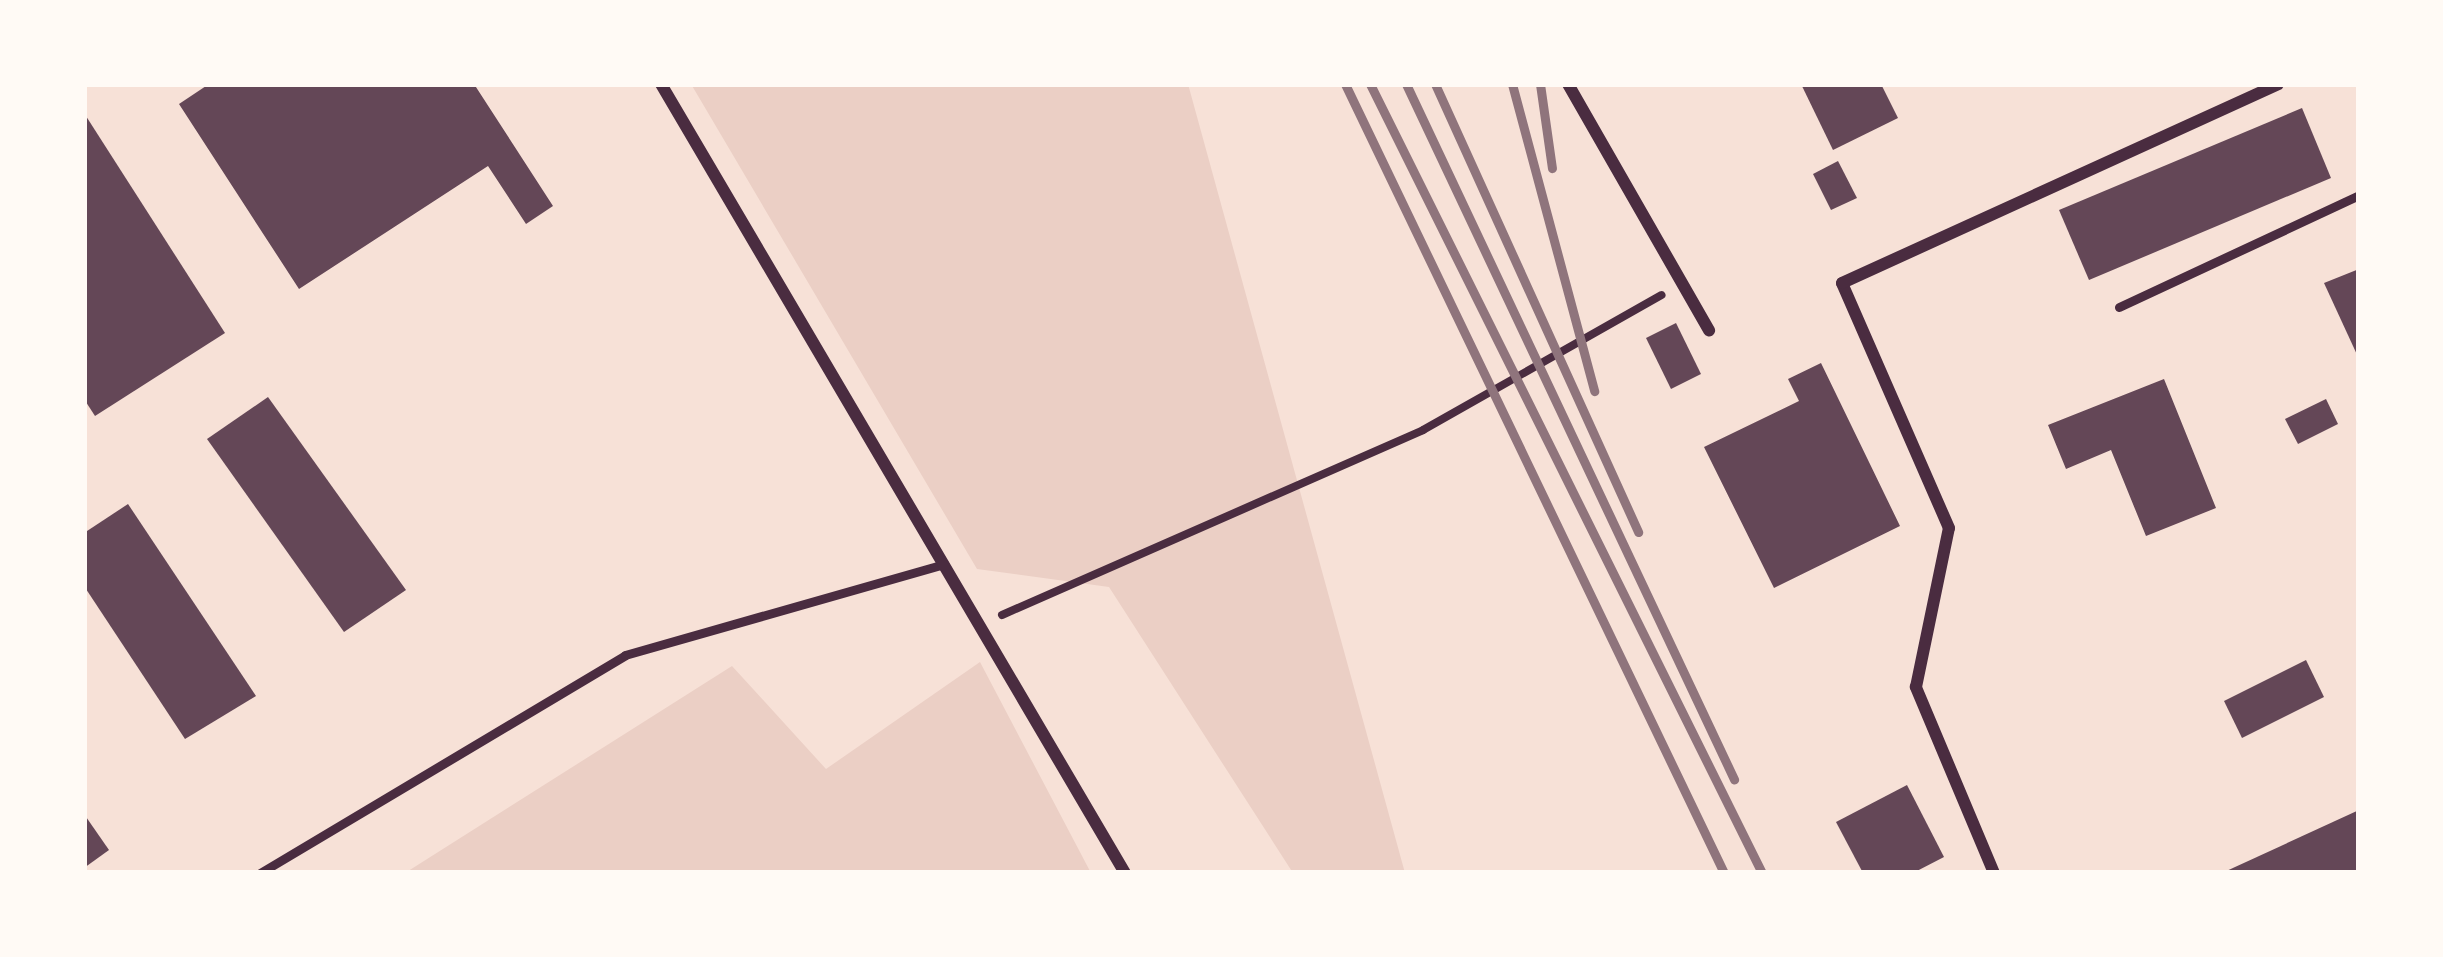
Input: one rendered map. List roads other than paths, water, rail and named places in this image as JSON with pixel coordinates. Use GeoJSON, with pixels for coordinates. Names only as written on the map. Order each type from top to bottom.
{"type":"FeatureCollection","features":[{"type":"Feature","properties":{"kind":"street"},"geometry":{"type":"LineString","coordinates":[[662,84],[983,623],[1125,873]]}},
{"type":"Feature","properties":{"kind":"street"},"geometry":{"type":"LineString","coordinates":[[1568,84],[1709,330]]}},
{"type":"Feature","properties":{"kind":"street"},"geometry":{"type":"LineString","coordinates":[[1994,873],[1916,687],[1949,527],[1842,284],[2278,84]]}},
{"type":"Feature","properties":{"kind":"lane"},"geometry":{"type":"LineString","coordinates":[[2119,307],[2359,195]]}},
{"type":"Feature","properties":{"kind":"lane"},"geometry":{"type":"LineString","coordinates":[[260,873],[625,655],[945,563]]}},
{"type":"Feature","properties":{"kind":"railway"},"geometry":{"type":"LineString","coordinates":[[1345,84],[1724,873]]}},
{"type":"Feature","properties":{"kind":"railway"},"geometry":{"type":"LineString","coordinates":[[1370,84],[1762,873]]}},
{"type":"Feature","properties":{"kind":"railway"},"geometry":{"type":"LineString","coordinates":[[1406,84],[1734,779]]}},
{"type":"Feature","properties":{"kind":"railway"},"geometry":{"type":"LineString","coordinates":[[1435,84],[1638,532]]}},
{"type":"Feature","properties":{"kind":"railway"},"geometry":{"type":"LineString","coordinates":[[1512,84],[1594,391]]}},
{"type":"Feature","properties":{"kind":"railway"},"geometry":{"type":"LineString","coordinates":[[1540,84],[1552,168]]}}]}
